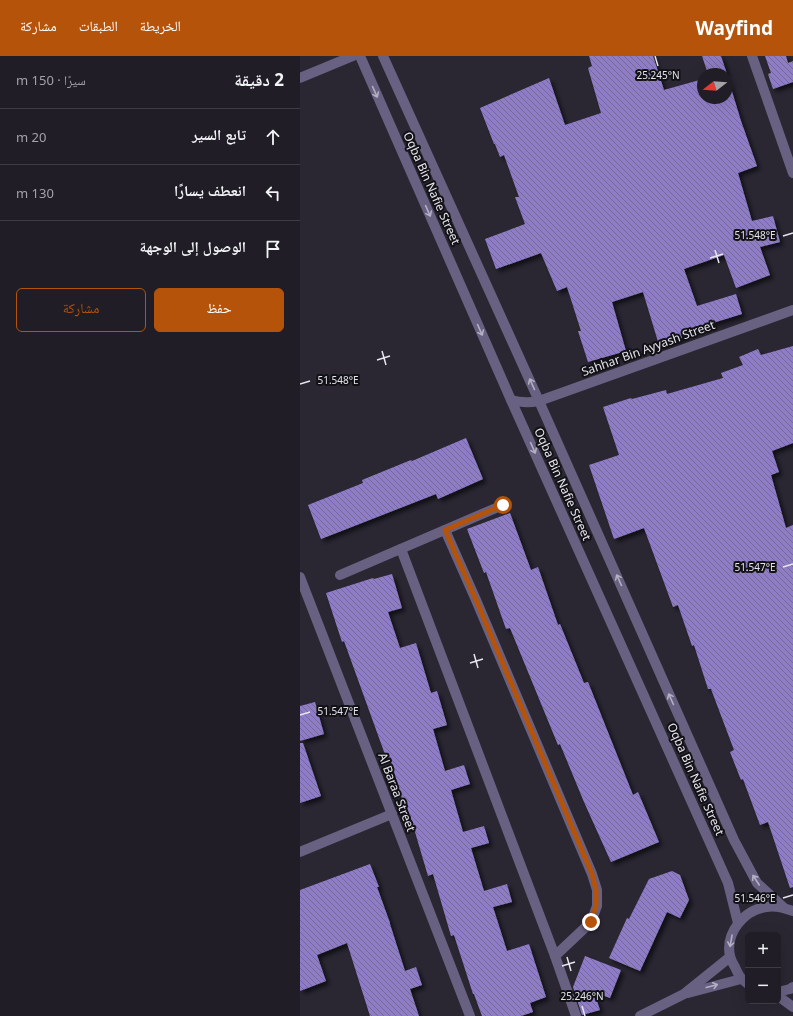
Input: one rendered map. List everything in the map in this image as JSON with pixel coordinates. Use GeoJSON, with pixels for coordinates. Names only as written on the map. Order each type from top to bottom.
{"type":"FeatureCollection","features":[{"type":"Feature","properties":{"kind":"street"},"geometry":{"type":"LineString","coordinates":[[300,78],[353,56]]}},
{"type":"Feature","properties":{"kind":"street","name":"Oqba Bin Nafie Street"},"geometry":{"type":"LineString","coordinates":[[360,56],[511,400],[728,883],[738,923]]}},
{"type":"Feature","properties":{"kind":"street","name":"Oqba Bin Nafie Street"},"geometry":{"type":"LineString","coordinates":[[384,56],[734,840],[757,883],[783,907]]}},
{"type":"Feature","properties":{"kind":"street"},"geometry":{"type":"LineString","coordinates":[[752,56],[793,173]]}},
{"type":"Feature","properties":{"kind":"street","name":"Sahhar Bin Ayyash Street"},"geometry":{"type":"LineString","coordinates":[[511,400],[525,403],[539,401],[793,310]]}},
{"type":"Feature","properties":{"kind":"street"},"geometry":{"type":"LineString","coordinates":[[340,575],[503,505]]}},
{"type":"Feature","properties":{"kind":"street"},"geometry":{"type":"LineString","coordinates":[[445,530],[592,874],[596,890],[596,906],[591,922],[555,956]]}},
{"type":"Feature","properties":{"kind":"street"},"geometry":{"type":"LineString","coordinates":[[402,549],[555,956],[576,1016]]}},
{"type":"Feature","properties":{"kind":"street","name":"Al Baraa Street"},"geometry":{"type":"LineString","coordinates":[[300,577],[470,1016]]}},
{"type":"Feature","properties":{"kind":"street"},"geometry":{"type":"LineString","coordinates":[[300,852],[392,814]]}},
{"type":"Feature","properties":{"kind":"street"},"geometry":{"type":"LineString","coordinates":[[684,994],[744,981],[730,957],[729,945],[732,934],[738,923],[750,912],[766,906],[783,907],[793,912]]}},
{"type":"Feature","properties":{"kind":"street"},"geometry":{"type":"LineString","coordinates":[[640,1016],[684,994],[730,957]]}},
{"type":"Feature","properties":{"kind":"street"},"geometry":{"type":"LineString","coordinates":[[781,991],[793,987]]}},
{"type":"Feature","properties":{"kind":"street"},"geometry":{"type":"LineString","coordinates":[[781,998],[793,1007]]}},
{"type":"Feature","properties":{"kind":"building"},"geometry":{"type":"Polygon","coordinates":[[[589,56],[653,56],[664,90],[697,81],[697,104],[733,104],[733,95],[757,166],[738,173],[752,221],[773,216],[780,242],[760,247],[770,275],[736,288],[724,255],[684,269],[697,306],[736,294],[742,314],[703,326],[704,328],[681,335],[682,338],[659,345],[643,292],[612,302],[626,351],[588,362],[578,331],[581,331],[567,287],[557,291],[541,253],[496,269],[485,239],[525,224],[515,197],[519,197],[504,155],[500,157],[480,108],[549,78],[565,125],[601,113],[588,68],[592,66],[589,56]]]}},
{"type":"Feature","properties":{"kind":"building"},"geometry":{"type":"Polygon","coordinates":[[[702,56],[721,56],[725,68],[706,68],[702,56]]]}},
{"type":"Feature","properties":{"kind":"building"},"geometry":{"type":"Polygon","coordinates":[[[765,56],[786,56],[788,63],[793,61],[793,82],[773,89],[768,74],[771,73],[765,56]]]}},
{"type":"Feature","properties":{"kind":"building"},"geometry":{"type":"Polygon","coordinates":[[[793,346],[793,443],[772,451],[779,472],[771,475],[786,528],[793,525],[793,887],[790,888],[768,822],[760,825],[743,779],[741,780],[730,752],[734,750],[711,689],[708,689],[694,645],[692,646],[678,605],[673,607],[644,528],[614,539],[589,465],[619,455],[603,407],[631,398],[666,390],[667,394],[723,378],[721,373],[743,365],[739,357],[758,349],[761,355],[793,346]]]}},
{"type":"Feature","properties":{"kind":"building"},"geometry":{"type":"Polygon","coordinates":[[[466,438],[483,479],[438,499],[436,494],[321,539],[308,505],[363,483],[362,480],[466,438]]]}},
{"type":"Feature","properties":{"kind":"building"},"geometry":{"type":"Polygon","coordinates":[[[510,513],[531,570],[538,567],[558,625],[560,624],[584,683],[588,682],[633,795],[638,792],[659,842],[611,862],[560,744],[558,745],[510,628],[506,629],[486,572],[484,573],[467,529],[510,513]]]}},
{"type":"Feature","properties":{"kind":"building"},"geometry":{"type":"Polygon","coordinates":[[[392,574],[402,608],[388,612],[400,648],[416,643],[431,693],[437,691],[447,725],[433,729],[445,771],[464,765],[470,784],[451,790],[463,832],[484,826],[489,843],[471,848],[484,891],[507,884],[512,902],[493,907],[507,951],[529,944],[546,997],[530,1003],[533,1012],[521,1016],[482,1016],[473,994],[454,935],[451,936],[433,874],[428,876],[410,815],[407,816],[390,758],[387,760],[344,641],[342,642],[326,593],[373,578],[392,574]]]}},
{"type":"Feature","properties":{"kind":"building"},"geometry":{"type":"Polygon","coordinates":[[[315,702],[324,734],[300,741],[300,706],[315,702]]]}},
{"type":"Feature","properties":{"kind":"building"},"geometry":{"type":"Polygon","coordinates":[[[300,743],[303,743],[321,796],[300,803],[300,743]]]}},
{"type":"Feature","properties":{"kind":"building"},"geometry":{"type":"Polygon","coordinates":[[[370,864],[379,887],[377,887],[405,971],[416,967],[422,985],[410,989],[419,1016],[370,1016],[347,943],[317,955],[326,981],[300,991],[300,890],[370,864]]]}},
{"type":"Feature","properties":{"kind":"building"},"geometry":{"type":"Polygon","coordinates":[[[672,871],[680,875],[689,900],[680,918],[667,912],[640,971],[609,958],[627,918],[629,919],[649,879],[672,871]]]}},
{"type":"Feature","properties":{"kind":"building"},"geometry":{"type":"Polygon","coordinates":[[[585,956],[621,970],[610,998],[594,992],[600,1010],[582,1015],[573,987],[585,956]]]}},
{"type":"Feature","properties":{"kind":"route"},"geometry":{"type":"LineString","coordinates":[[503,505],[445,530],[592,874],[596,890],[596,906],[591,922]]}}]}
